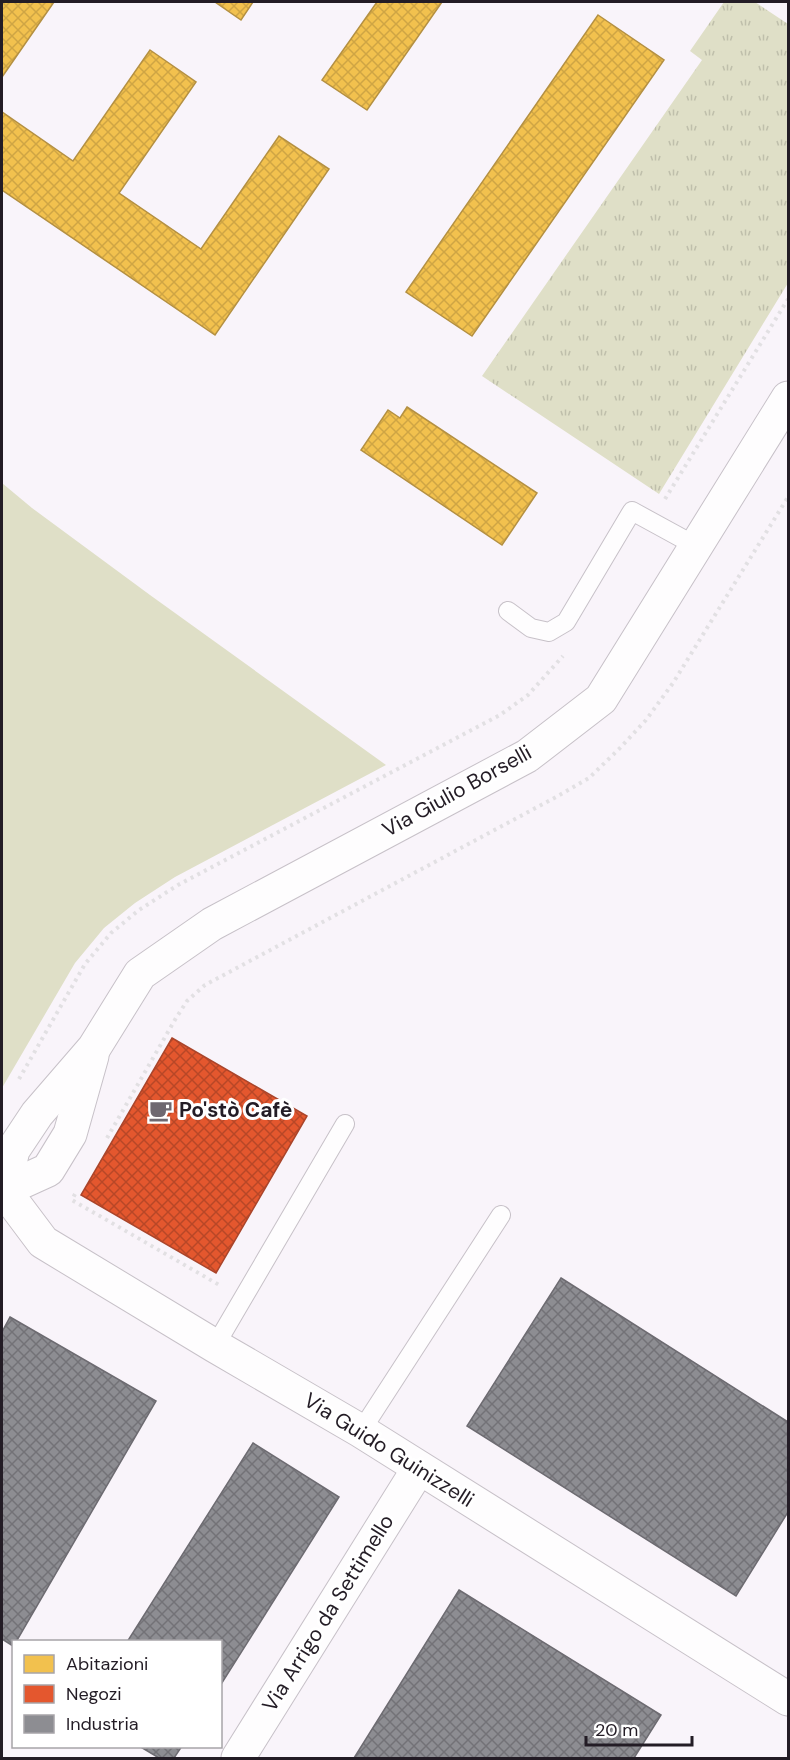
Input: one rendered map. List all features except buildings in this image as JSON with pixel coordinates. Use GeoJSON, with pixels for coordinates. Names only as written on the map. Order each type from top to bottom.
{"type":"FeatureCollection","features":[{"type":"Feature","properties":{"kind":"street","name":"Via Giulio Borselli"},"geometry":{"type":"LineString","coordinates":[[2,1192],[48,1170],[70,1134],[94,1048],[140,974],[212,924],[527,756],[601,699],[789,398]]}},
{"type":"Feature","properties":{"kind":"street","name":"Via Guido Guinizzelli"},"geometry":{"type":"LineString","coordinates":[[2,1192],[43,1242],[361,1431],[789,1699]]}},
{"type":"Feature","properties":{"kind":"street","name":"Via Arrigo da Settimello"},"geometry":{"type":"LineString","coordinates":[[238,1758],[419,1468]]}},
{"type":"Feature","properties":{"kind":"lane"},"geometry":{"type":"LineString","coordinates":[[508,611],[531,628],[549,632],[567,622],[632,511],[696,546]]}},
{"type":"Feature","properties":{"kind":"lane"},"geometry":{"type":"LineString","coordinates":[[215,1346],[345,1124]]}},
{"type":"Feature","properties":{"kind":"lane"},"geometry":{"type":"LineString","coordinates":[[361,1431],[501,1215]]}},
{"type":"Feature","properties":{"kind":"path"},"geometry":{"type":"LineString","coordinates":[[651,521],[789,298]]}},
{"type":"Feature","properties":{"kind":"path"},"geometry":{"type":"LineString","coordinates":[[105,1142],[176,1018],[187,1001],[206,985],[558,796],[589,778],[604,764],[646,720],[673,683],[789,496]]}},
{"type":"Feature","properties":{"kind":"path"},"geometry":{"type":"LineString","coordinates":[[15,1086],[85,964],[111,933],[139,910],[178,885],[500,715],[528,695],[568,651]]}},
{"type":"Feature","properties":{"kind":"path"},"geometry":{"type":"LineString","coordinates":[[77,1190],[72,1200],[243,1299]]}},
{"type":"Feature","properties":{"kind":"green space"},"geometry":{"type":"Polygon","coordinates":[[[724,2],[755,2],[788,24],[788,283],[659,494],[482,376],[702,60],[690,51],[724,2]]]}},
{"type":"Feature","properties":{"kind":"green space"},"geometry":{"type":"Polygon","coordinates":[[[2,483],[32,508],[150,595],[386,765],[175,877],[135,903],[104,928],[75,963],[2,1088],[2,483]]]}},
{"type":"Feature","properties":{"kind":"place","name":"Po'stò Cafè"},"geometry":{"type":"Point","coordinates":[161,1110]}}]}
